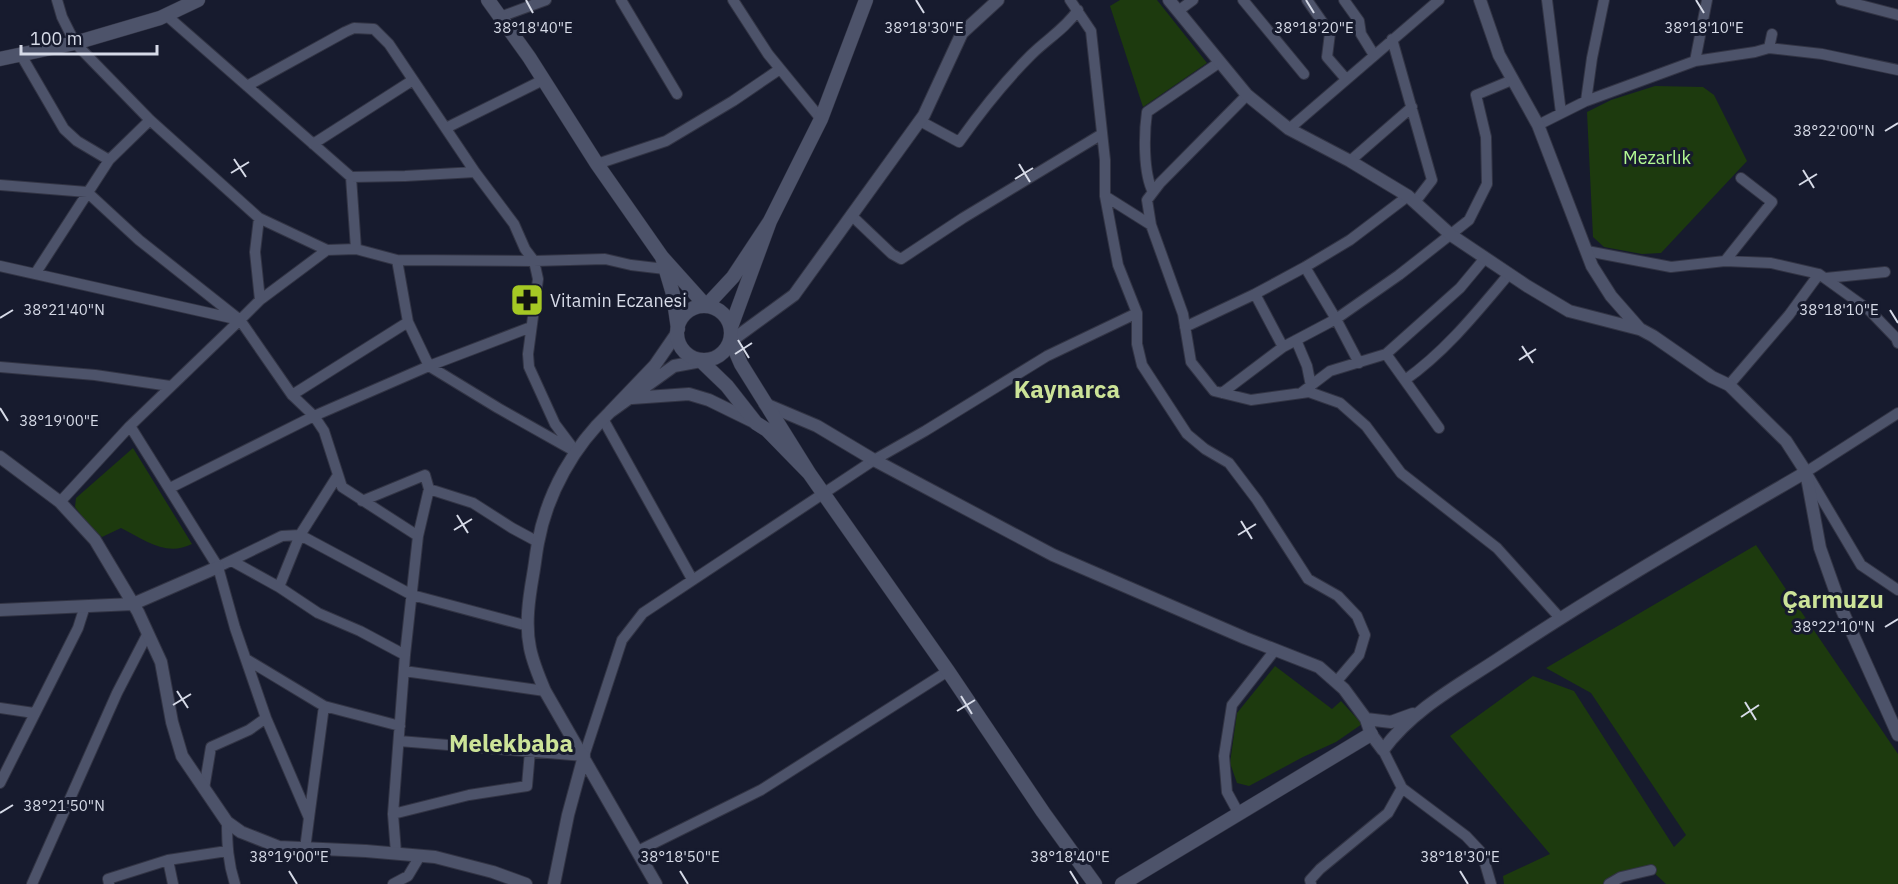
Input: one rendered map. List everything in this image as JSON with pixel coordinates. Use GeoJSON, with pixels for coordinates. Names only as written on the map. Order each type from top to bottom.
{"type":"FeatureCollection","features":[{"type":"Feature","properties":{"kind":"main road"},"geometry":{"type":"LineString","coordinates":[[0,59],[75,43],[166,15],[198,0]]}},
{"type":"Feature","properties":{"kind":"main road"},"geometry":{"type":"LineString","coordinates":[[706,306],[733,278],[770,221],[821,119],[866,0]]}},
{"type":"Feature","properties":{"kind":"main road"},"geometry":{"type":"LineString","coordinates":[[489,1],[663,263],[706,306]]}},
{"type":"Feature","properties":{"kind":"main road"},"geometry":{"type":"LineString","coordinates":[[700,361],[717,357],[723,353],[770,221]]}},
{"type":"Feature","properties":{"kind":"main road"},"geometry":{"type":"LineString","coordinates":[[663,263],[673,294],[682,348],[727,386],[756,423],[767,430],[809,474]]}},
{"type":"Feature","properties":{"kind":"main road"},"geometry":{"type":"LineString","coordinates":[[678,331],[685,314],[692,309],[706,306],[716,308],[722,313],[741,364],[809,474],[1095,884]]}},
{"type":"Feature","properties":{"kind":"main road"},"geometry":{"type":"LineString","coordinates":[[1122,884],[1371,734]]}},
{"type":"Feature","properties":{"kind":"street"},"geometry":{"type":"LineString","coordinates":[[57,0],[62,17],[75,43],[150,120],[259,218],[327,250],[356,249],[397,260],[605,259],[631,265],[663,263]]}},
{"type":"Feature","properties":{"kind":"street"},"geometry":{"type":"LineString","coordinates":[[500,17],[546,0]]}},
{"type":"Feature","properties":{"kind":"street"},"geometry":{"type":"LineString","coordinates":[[621,0],[677,94]]}},
{"type":"Feature","properties":{"kind":"street"},"geometry":{"type":"LineString","coordinates":[[733,0],[768,54],[821,119]]}},
{"type":"Feature","properties":{"kind":"street"},"geometry":{"type":"LineString","coordinates":[[731,334],[794,295],[920,121],[962,33],[998,0]]}},
{"type":"Feature","properties":{"kind":"street"},"geometry":{"type":"LineString","coordinates":[[1070,0],[1091,31],[1105,160],[1105,196],[1118,265],[1137,313],[1137,344],[1142,365],[1187,434],[1205,449],[1229,463],[1257,500],[1308,579],[1338,596],[1357,616],[1365,635],[1359,655],[1336,682]]}},
{"type":"Feature","properties":{"kind":"street"},"geometry":{"type":"LineString","coordinates":[[1169,0],[1247,95],[1289,129],[1350,161],[1412,199],[1451,235],[1569,311],[1640,329],[1729,385],[1786,441],[1861,565],[1898,590]]}},
{"type":"Feature","properties":{"kind":"street"},"geometry":{"type":"LineString","coordinates":[[1178,11],[1193,0]]}},
{"type":"Feature","properties":{"kind":"street"},"geometry":{"type":"LineString","coordinates":[[1243,0],[1304,74]]}},
{"type":"Feature","properties":{"kind":"street"},"geometry":{"type":"LineString","coordinates":[[1307,0],[1330,33],[1327,57],[1346,79]]}},
{"type":"Feature","properties":{"kind":"street"},"geometry":{"type":"LineString","coordinates":[[1344,0],[1359,21],[1361,34],[1374,55]]}},
{"type":"Feature","properties":{"kind":"street"},"geometry":{"type":"LineString","coordinates":[[1289,129],[1439,0]]}},
{"type":"Feature","properties":{"kind":"street"},"geometry":{"type":"LineString","coordinates":[[1480,0],[1499,55],[1538,125],[1593,266],[1611,296],[1640,329]]}},
{"type":"Feature","properties":{"kind":"street"},"geometry":{"type":"LineString","coordinates":[[1547,0],[1561,113]]}},
{"type":"Feature","properties":{"kind":"street"},"geometry":{"type":"LineString","coordinates":[[1586,101],[1604,0]]}},
{"type":"Feature","properties":{"kind":"street"},"geometry":{"type":"LineString","coordinates":[[1695,61],[1707,0]]}},
{"type":"Feature","properties":{"kind":"street"},"geometry":{"type":"LineString","coordinates":[[1841,0],[1898,15]]}},
{"type":"Feature","properties":{"kind":"street"},"geometry":{"type":"LineString","coordinates":[[920,121],[959,142],[989,101],[1033,53],[1069,23],[1078,10]]}},
{"type":"Feature","properties":{"kind":"street"},"geometry":{"type":"LineString","coordinates":[[166,15],[351,177],[475,172]]}},
{"type":"Feature","properties":{"kind":"street"},"geometry":{"type":"LineString","coordinates":[[247,86],[354,28],[374,29],[389,44],[513,224],[525,249],[534,261],[538,279],[528,354],[531,373],[555,424],[576,452]]}},
{"type":"Feature","properties":{"kind":"street"},"geometry":{"type":"LineString","coordinates":[[1769,48],[1772,34]]}},
{"type":"Feature","properties":{"kind":"street"},"geometry":{"type":"LineString","coordinates":[[1185,327],[1256,294],[1305,267],[1412,199],[1432,180],[1392,39]]}},
{"type":"Feature","properties":{"kind":"street"},"geometry":{"type":"LineString","coordinates":[[1538,125],[1586,101],[1695,61],[1769,48],[1822,54],[1898,70]]}},
{"type":"Feature","properties":{"kind":"street"},"geometry":{"type":"LineString","coordinates":[[21,55],[64,129],[77,141],[109,160]]}},
{"type":"Feature","properties":{"kind":"street"},"geometry":{"type":"LineString","coordinates":[[1153,192],[1147,181],[1145,123],[1147,112],[1220,62]]}},
{"type":"Feature","properties":{"kind":"street"},"geometry":{"type":"LineString","coordinates":[[597,164],[666,141],[734,101],[780,69]]}},
{"type":"Feature","properties":{"kind":"street"},"geometry":{"type":"LineString","coordinates":[[313,144],[413,80]]}},
{"type":"Feature","properties":{"kind":"street"},"geometry":{"type":"LineString","coordinates":[[446,128],[543,80]]}},
{"type":"Feature","properties":{"kind":"street"},"geometry":{"type":"LineString","coordinates":[[1222,393],[1282,347],[1336,319],[1470,220],[1487,184],[1486,137],[1476,95],[1512,80]]}},
{"type":"Feature","properties":{"kind":"street"},"geometry":{"type":"LineString","coordinates":[[1247,95],[1147,200],[1151,225],[1183,314],[1191,362],[1214,391],[1251,400],[1309,392],[1340,403],[1366,426],[1401,473],[1497,548],[1560,618]]}},
{"type":"Feature","properties":{"kind":"street"},"geometry":{"type":"LineString","coordinates":[[1350,161],[1412,107]]}},
{"type":"Feature","properties":{"kind":"street"},"geometry":{"type":"LineString","coordinates":[[35,274],[109,160],[150,120]]}},
{"type":"Feature","properties":{"kind":"street"},"geometry":{"type":"LineString","coordinates":[[851,215],[892,254],[901,259],[1102,134]]}},
{"type":"Feature","properties":{"kind":"street"},"geometry":{"type":"LineString","coordinates":[[351,177],[356,249]]}},
{"type":"Feature","properties":{"kind":"street"},"geometry":{"type":"LineString","coordinates":[[1725,261],[1772,202],[1741,178]]}},
{"type":"Feature","properties":{"kind":"street"},"geometry":{"type":"LineString","coordinates":[[0,185],[87,192],[139,240],[240,320],[292,395],[314,416],[324,431],[342,487],[418,536]]}},
{"type":"Feature","properties":{"kind":"street"},"geometry":{"type":"LineString","coordinates":[[1105,196],[1151,225]]}},
{"type":"Feature","properties":{"kind":"street"},"geometry":{"type":"LineString","coordinates":[[259,218],[255,252],[260,300]]}},
{"type":"Feature","properties":{"kind":"street"},"geometry":{"type":"LineString","coordinates":[[60,502],[130,426],[260,300],[327,250]]}},
{"type":"Feature","properties":{"kind":"street"},"geometry":{"type":"LineString","coordinates":[[1587,251],[1671,267],[1725,261],[1771,263],[1823,276],[1885,272]]}},
{"type":"Feature","properties":{"kind":"street"},"geometry":{"type":"LineString","coordinates":[[1300,394],[1330,371],[1386,354],[1461,288],[1485,258]]}},
{"type":"Feature","properties":{"kind":"street"},"geometry":{"type":"LineString","coordinates":[[397,260],[408,322],[429,366],[576,452]]}},
{"type":"Feature","properties":{"kind":"street"},"geometry":{"type":"LineString","coordinates":[[0,266],[240,320]]}},
{"type":"Feature","properties":{"kind":"street"},"geometry":{"type":"LineString","coordinates":[[1305,267],[1359,363]]}},
{"type":"Feature","properties":{"kind":"street"},"geometry":{"type":"LineString","coordinates":[[1405,380],[1426,365],[1469,322],[1509,274]]}},
{"type":"Feature","properties":{"kind":"street"},"geometry":{"type":"LineString","coordinates":[[1823,276],[1869,310],[1898,343]]}},
{"type":"Feature","properties":{"kind":"street"},"geometry":{"type":"LineString","coordinates":[[1729,385],[1823,276]]}},
{"type":"Feature","properties":{"kind":"street"},"geometry":{"type":"LineString","coordinates":[[1256,294],[1282,347]]}},
{"type":"Feature","properties":{"kind":"street"},"geometry":{"type":"LineString","coordinates":[[554,884],[568,815],[584,756],[622,640],[643,613],[874,460],[1047,356],[1137,313]]}},
{"type":"Feature","properties":{"kind":"street"},"geometry":{"type":"LineString","coordinates":[[292,395],[408,322]]}},
{"type":"Feature","properties":{"kind":"street"},"geometry":{"type":"LineString","coordinates":[[170,488],[314,416],[429,366],[531,327]]}},
{"type":"Feature","properties":{"kind":"street"},"geometry":{"type":"LineString","coordinates":[[656,884],[545,691],[536,670],[528,626],[530,593],[538,542],[558,481],[576,452],[607,415],[655,365],[678,331]]}},
{"type":"Feature","properties":{"kind":"street"},"geometry":{"type":"LineString","coordinates":[[1296,340],[1308,366],[1311,386]]}},
{"type":"Feature","properties":{"kind":"street"},"geometry":{"type":"LineString","coordinates":[[1386,354],[1439,428]]}},
{"type":"Feature","properties":{"kind":"street"},"geometry":{"type":"LineString","coordinates":[[607,415],[674,366],[700,361]]}},
{"type":"Feature","properties":{"kind":"street"},"geometry":{"type":"LineString","coordinates":[[0,368],[95,375],[170,386]]}},
{"type":"Feature","properties":{"kind":"street"},"geometry":{"type":"LineString","coordinates":[[631,398],[689,394],[709,400],[756,423]]}},
{"type":"Feature","properties":{"kind":"street"},"geometry":{"type":"LineString","coordinates":[[765,404],[817,426],[874,460],[1053,555],[1319,667],[1344,689],[1366,719],[1371,734],[1383,750],[1402,788],[1466,836],[1482,853],[1491,884]]}},
{"type":"Feature","properties":{"kind":"street"},"geometry":{"type":"LineString","coordinates":[[1383,750],[1393,736],[1417,712],[1560,618],[1806,472],[1898,413]]}},
{"type":"Feature","properties":{"kind":"street"},"geometry":{"type":"LineString","coordinates":[[607,415],[692,579]]}},
{"type":"Feature","properties":{"kind":"street"},"geometry":{"type":"LineString","coordinates":[[130,426],[218,567],[266,718],[309,818]]}},
{"type":"Feature","properties":{"kind":"street"},"geometry":{"type":"LineString","coordinates":[[0,457],[60,502],[95,540],[133,604],[161,662],[172,722],[182,756],[227,822],[241,832],[279,847],[435,857],[493,872],[526,884]]}},
{"type":"Feature","properties":{"kind":"street"},"geometry":{"type":"LineString","coordinates":[[1806,472],[1820,548],[1842,610],[1898,735]]}},
{"type":"Feature","properties":{"kind":"street"},"geometry":{"type":"LineString","coordinates":[[279,587],[300,535],[338,475]]}},
{"type":"Feature","properties":{"kind":"street"},"geometry":{"type":"LineString","coordinates":[[362,501],[425,475],[429,489],[418,536],[405,654],[393,814],[396,853]]}},
{"type":"Feature","properties":{"kind":"street"},"geometry":{"type":"LineString","coordinates":[[429,489],[473,503],[538,542]]}},
{"type":"Feature","properties":{"kind":"street"},"geometry":{"type":"LineString","coordinates":[[0,610],[133,604],[232,561],[282,536],[300,535],[412,595],[528,626]]}},
{"type":"Feature","properties":{"kind":"street"},"geometry":{"type":"LineString","coordinates":[[232,561],[279,587],[318,614],[360,631],[405,654]]}},
{"type":"Feature","properties":{"kind":"street"},"geometry":{"type":"LineString","coordinates":[[0,783],[78,628],[85,606]]}},
{"type":"Feature","properties":{"kind":"street"},"geometry":{"type":"LineString","coordinates":[[32,884],[108,715],[148,633]]}},
{"type":"Feature","properties":{"kind":"street"},"geometry":{"type":"LineString","coordinates":[[1239,813],[1227,792],[1224,756],[1232,705],[1275,650]]}},
{"type":"Feature","properties":{"kind":"street"},"geometry":{"type":"LineString","coordinates":[[246,659],[324,706],[400,726]]}},
{"type":"Feature","properties":{"kind":"street"},"geometry":{"type":"LineString","coordinates":[[404,671],[545,691]]}},
{"type":"Feature","properties":{"kind":"street"},"geometry":{"type":"LineString","coordinates":[[638,851],[761,790],[948,671]]}},
{"type":"Feature","properties":{"kind":"street"},"geometry":{"type":"LineString","coordinates":[[305,849],[324,706]]}},
{"type":"Feature","properties":{"kind":"street"},"geometry":{"type":"LineString","coordinates":[[0,708],[34,713]]}},
{"type":"Feature","properties":{"kind":"street"},"geometry":{"type":"LineString","coordinates":[[1366,719],[1391,722],[1417,712]]}},
{"type":"Feature","properties":{"kind":"street"},"geometry":{"type":"LineString","coordinates":[[204,789],[211,747],[249,730],[266,718]]}},
{"type":"Feature","properties":{"kind":"street"},"geometry":{"type":"LineString","coordinates":[[399,741],[584,756]]}},
{"type":"Feature","properties":{"kind":"street"},"geometry":{"type":"LineString","coordinates":[[393,814],[469,795],[527,786],[530,751]]}},
{"type":"Feature","properties":{"kind":"street"},"geometry":{"type":"LineString","coordinates":[[1311,884],[1310,880],[1320,869],[1388,813],[1402,788]]}},
{"type":"Feature","properties":{"kind":"street"},"geometry":{"type":"LineString","coordinates":[[227,822],[227,851],[235,884]]}},
{"type":"Feature","properties":{"kind":"street"},"geometry":{"type":"LineString","coordinates":[[109,884],[108,879],[168,860],[227,851]]}},
{"type":"Feature","properties":{"kind":"street"},"geometry":{"type":"LineString","coordinates":[[393,884],[408,876],[420,856]]}},
{"type":"Feature","properties":{"kind":"street"},"geometry":{"type":"LineString","coordinates":[[168,860],[173,884]]}},
{"type":"Feature","properties":{"kind":"street"},"geometry":{"type":"LineString","coordinates":[[1609,884],[1621,877],[1651,870]]}},
{"type":"Feature","properties":{"kind":"green space"},"geometry":{"type":"Polygon","coordinates":[[[1120,0],[1157,0],[1207,63],[1143,107],[1110,6],[1120,0]]]}},
{"type":"Feature","properties":{"kind":"green space","name":"Mezarlık"},"geometry":{"type":"Polygon","coordinates":[[[1655,86],[1703,87],[1714,95],[1747,161],[1661,253],[1642,254],[1604,247],[1593,237],[1587,112],[1611,100],[1655,86]]]}},
{"type":"Feature","properties":{"kind":"green space"},"geometry":{"type":"Polygon","coordinates":[[[133,448],[192,544],[182,548],[164,548],[121,528],[102,537],[75,507],[76,498],[133,448]]]}},
{"type":"Feature","properties":{"kind":"green space"},"geometry":{"type":"Polygon","coordinates":[[[1756,545],[1898,754],[1898,884],[1666,884],[1651,870],[1606,884],[1504,884],[1503,876],[1550,854],[1450,736],[1533,676],[1574,691],[1674,847],[1686,835],[1591,693],[1546,668],[1756,545]]]}},
{"type":"Feature","properties":{"kind":"green space"},"geometry":{"type":"Polygon","coordinates":[[[1275,666],[1332,709],[1341,701],[1362,724],[1336,742],[1249,786],[1237,783],[1230,763],[1237,713],[1275,666]]]}},
{"type":"Feature","properties":{"kind":"place","name":"Vitamin Eczanesi"},"geometry":{"type":"Point","coordinates":[527,300]}},
{"type":"Feature","properties":{"kind":"district","name":"Kaynarca"},"geometry":{"type":"Point","coordinates":[1067,389]}},
{"type":"Feature","properties":{"kind":"district","name":"Çarmuzu"},"geometry":{"type":"Point","coordinates":[1833,599]}},
{"type":"Feature","properties":{"kind":"district","name":"Melekbaba"},"geometry":{"type":"Point","coordinates":[511,743]}}]}
